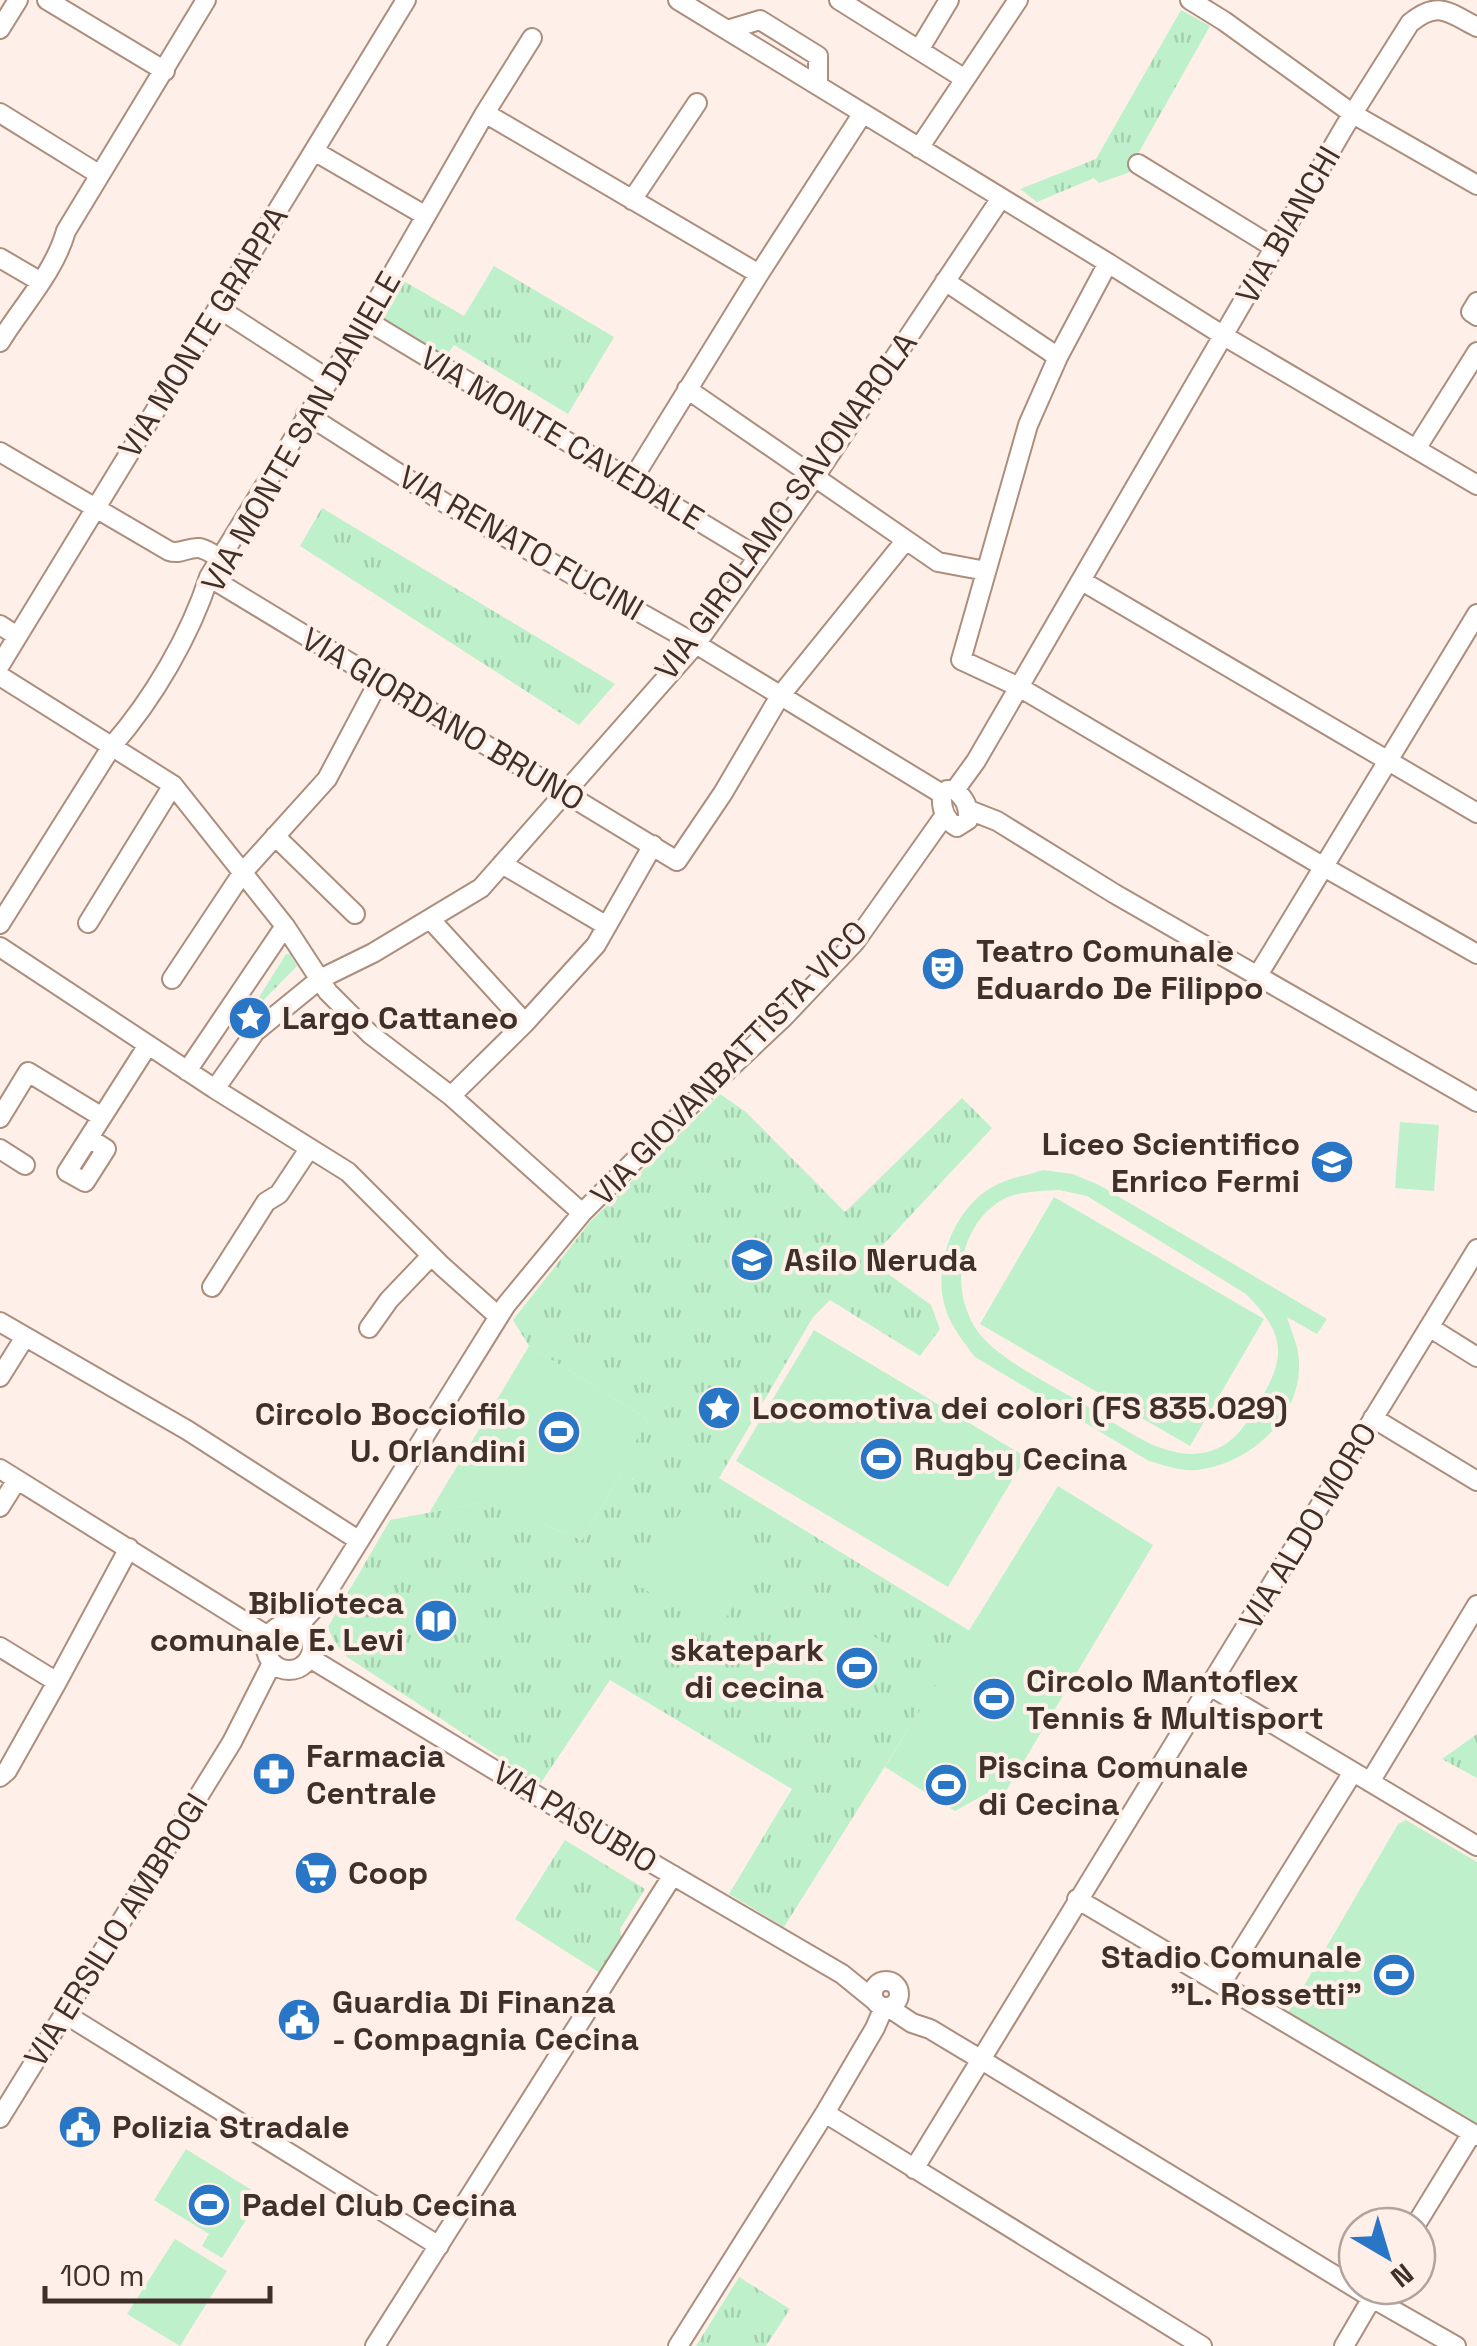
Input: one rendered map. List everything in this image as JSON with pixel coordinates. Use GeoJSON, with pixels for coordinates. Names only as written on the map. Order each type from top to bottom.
{"type":"FeatureCollection","features":[{"type":"Feature","properties":{"kind":"street"},"geometry":{"type":"LineString","coordinates":[[0,29],[18,0]]}},
{"type":"Feature","properties":{"kind":"street"},"geometry":{"type":"LineString","coordinates":[[47,0],[164,71]]}},
{"type":"Feature","properties":{"kind":"street"},"geometry":{"type":"LineString","coordinates":[[0,342],[16,316],[18,300],[36,279],[53,242],[66,232],[206,0]]}},
{"type":"Feature","properties":{"kind":"street","name":"VIA MONTE GRAPPA"},"geometry":{"type":"LineString","coordinates":[[0,665],[406,0]]}},
{"type":"Feature","properties":{"kind":"street"},"geometry":{"type":"LineString","coordinates":[[678,0],[1224,336],[1477,485]]}},
{"type":"Feature","properties":{"kind":"street"},"geometry":{"type":"LineString","coordinates":[[839,0],[965,79]]}},
{"type":"Feature","properties":{"kind":"street"},"geometry":{"type":"LineString","coordinates":[[919,50],[949,0]]}},
{"type":"Feature","properties":{"kind":"street"},"geometry":{"type":"LineString","coordinates":[[919,148],[1018,0]]}},
{"type":"Feature","properties":{"kind":"street"},"geometry":{"type":"LineString","coordinates":[[1190,0],[1353,114],[1477,185]]}},
{"type":"Feature","properties":{"kind":"street","name":"VIA BIANCHI"},"geometry":{"type":"LineString","coordinates":[[1019,687],[1410,23],[1424,12],[1442,9],[1477,27]]}},
{"type":"Feature","properties":{"kind":"street"},"geometry":{"type":"LineString","coordinates":[[726,30],[760,20],[796,40],[818,56],[818,85]]}},
{"type":"Feature","properties":{"kind":"street","name":"VIA MONTE SAN DANIELE"},"geometry":{"type":"LineString","coordinates":[[0,924],[183,642],[210,577],[532,38]]}},
{"type":"Feature","properties":{"kind":"street"},"geometry":{"type":"LineString","coordinates":[[632,200],[697,103]]}},
{"type":"Feature","properties":{"kind":"street"},"geometry":{"type":"LineString","coordinates":[[0,113],[100,176]]}},
{"type":"Feature","properties":{"kind":"street"},"geometry":{"type":"LineString","coordinates":[[485,113],[759,274]]}},
{"type":"Feature","properties":{"kind":"street"},"geometry":{"type":"LineString","coordinates":[[632,480],[864,113]]}},
{"type":"Feature","properties":{"kind":"street"},"geometry":{"type":"LineString","coordinates":[[314,151],[426,216]]}},
{"type":"Feature","properties":{"kind":"street"},"geometry":{"type":"LineString","coordinates":[[1138,164],[1275,248]]}},
{"type":"Feature","properties":{"kind":"street","name":"VIA GIROLAMO SAVONAROLA"},"geometry":{"type":"LineString","coordinates":[[320,979],[373,953],[481,888],[696,644],[815,477],[1002,198]]}},
{"type":"Feature","properties":{"kind":"street"},"geometry":{"type":"LineString","coordinates":[[0,258],[36,279]]}},
{"type":"Feature","properties":{"kind":"street"},"geometry":{"type":"LineString","coordinates":[[1108,262],[1058,357],[1028,426],[961,660],[1019,687],[1477,954]]}},
{"type":"Feature","properties":{"kind":"street"},"geometry":{"type":"LineString","coordinates":[[945,280],[1058,357]]}},
{"type":"Feature","properties":{"kind":"street"},"geometry":{"type":"LineString","coordinates":[[1477,302],[1471,312],[1477,316]]}},
{"type":"Feature","properties":{"kind":"street"},"geometry":{"type":"LineString","coordinates":[[218,308],[328,379]]}},
{"type":"Feature","properties":{"kind":"street","name":"VIA MONTE CAVEDALE"},"geometry":{"type":"LineString","coordinates":[[366,320],[758,557]]}},
{"type":"Feature","properties":{"kind":"street"},"geometry":{"type":"LineString","coordinates":[[1416,449],[1477,352]]}},
{"type":"Feature","properties":{"kind":"street"},"geometry":{"type":"LineString","coordinates":[[687,389],[938,562],[986,571]]}},
{"type":"Feature","properties":{"kind":"street","name":"VIA RENATO FUCINI"},"geometry":{"type":"LineString","coordinates":[[306,414],[445,504],[696,644],[948,792]]}},
{"type":"Feature","properties":{"kind":"street"},"geometry":{"type":"LineString","coordinates":[[0,452],[168,551],[177,554],[201,548],[221,558]]}},
{"type":"Feature","properties":{"kind":"street"},"geometry":{"type":"LineString","coordinates":[[780,696],[906,540]]}},
{"type":"Feature","properties":{"kind":"street","name":"VIA GIORDANO BRUNO"},"geometry":{"type":"LineString","coordinates":[[210,577],[677,861],[724,793],[780,696]]}},
{"type":"Feature","properties":{"kind":"street"},"geometry":{"type":"LineString","coordinates":[[1082,581],[1477,813]]}},
{"type":"Feature","properties":{"kind":"street"},"geometry":{"type":"LineString","coordinates":[[1258,975],[1477,614]]}},
{"type":"Feature","properties":{"kind":"street"},"geometry":{"type":"LineString","coordinates":[[0,626],[18,636]]}},
{"type":"Feature","properties":{"kind":"street"},"geometry":{"type":"LineString","coordinates":[[0,676],[174,785],[285,926],[328,992],[370,1034],[451,1096],[582,1213]]}},
{"type":"Feature","properties":{"kind":"street"},"geometry":{"type":"LineString","coordinates":[[172,980],[243,872],[327,778],[380,679]]}},
{"type":"Feature","properties":{"kind":"street"},"geometry":{"type":"LineString","coordinates":[[948,792],[966,803],[968,820],[964,825],[950,824],[945,816],[948,792],[976,761],[1019,687]]}},
{"type":"Feature","properties":{"kind":"street"},"geometry":{"type":"LineString","coordinates":[[88,924],[174,785]]}},
{"type":"Feature","properties":{"kind":"street"},"geometry":{"type":"LineString","coordinates":[[968,810],[997,821],[1115,894],[1477,1102]]}},
{"type":"Feature","properties":{"kind":"street","name":"VIA GIOVANBATTISTA VICO"},"geometry":{"type":"LineString","coordinates":[[299,1625],[323,1599],[498,1316],[582,1213],[784,1017],[855,942],[945,816]]}},
{"type":"Feature","properties":{"kind":"street"},"geometry":{"type":"LineString","coordinates":[[275,836],[355,914]]}},
{"type":"Feature","properties":{"kind":"street"},"geometry":{"type":"LineString","coordinates":[[451,1096],[526,1023],[596,945],[653,845]]}},
{"type":"Feature","properties":{"kind":"street"},"geometry":{"type":"LineString","coordinates":[[502,864],[607,926]]}},
{"type":"Feature","properties":{"kind":"street"},"geometry":{"type":"LineString","coordinates":[[430,919],[526,1023]]}},
{"type":"Feature","properties":{"kind":"street"},"geometry":{"type":"LineString","coordinates":[[187,1071],[285,926]]}},
{"type":"Feature","properties":{"kind":"street"},"geometry":{"type":"LineString","coordinates":[[0,947],[348,1172],[431,1256],[498,1316]]}},
{"type":"Feature","properties":{"kind":"street"},"geometry":{"type":"LineString","coordinates":[[215,1089],[255,1032],[320,979]]}},
{"type":"Feature","properties":{"kind":"street"},"geometry":{"type":"LineString","coordinates":[[89,1138],[148,1045]]}},
{"type":"Feature","properties":{"kind":"street"},"geometry":{"type":"LineString","coordinates":[[0,1118],[28,1072],[102,1117]]}},
{"type":"Feature","properties":{"kind":"street"},"geometry":{"type":"LineString","coordinates":[[0,1149],[25,1164]]}},
{"type":"Feature","properties":{"kind":"street"},"geometry":{"type":"LineString","coordinates":[[212,1286],[266,1202],[279,1194],[310,1149]]}},
{"type":"Feature","properties":{"kind":"street","name":"VIA ALDO MORO"},"geometry":{"type":"LineString","coordinates":[[914,2168],[1477,1248]]}},
{"type":"Feature","properties":{"kind":"street"},"geometry":{"type":"LineString","coordinates":[[370,1328],[388,1300],[431,1256]]}},
{"type":"Feature","properties":{"kind":"street"},"geometry":{"type":"LineString","coordinates":[[0,1322],[187,1430],[358,1540]]}},
{"type":"Feature","properties":{"kind":"street"},"geometry":{"type":"LineString","coordinates":[[1430,1327],[1477,1356]]}},
{"type":"Feature","properties":{"kind":"street"},"geometry":{"type":"LineString","coordinates":[[0,1377],[24,1337]]}},
{"type":"Feature","properties":{"kind":"street"},"geometry":{"type":"LineString","coordinates":[[1373,1418],[1477,1481]]}},
{"type":"Feature","properties":{"kind":"street"},"geometry":{"type":"LineString","coordinates":[[0,1469],[268,1636]]}},
{"type":"Feature","properties":{"kind":"street"},"geometry":{"type":"LineString","coordinates":[[0,1508],[17,1480]]}},
{"type":"Feature","properties":{"kind":"street"},"geometry":{"type":"LineString","coordinates":[[2,1772],[57,1682],[129,1548]]}},
{"type":"Feature","properties":{"kind":"street"},"geometry":{"type":"LineString","coordinates":[[1370,1782],[1470,1635],[1477,1605]]}},
{"type":"Feature","properties":{"kind":"street"},"geometry":{"type":"LineString","coordinates":[[299,1625],[309,1634],[313,1645],[310,1658],[304,1665],[279,1666],[267,1654],[268,1636],[276,1627],[299,1625]]}},
{"type":"Feature","properties":{"kind":"street"},"geometry":{"type":"LineString","coordinates":[[0,1647],[57,1682]]}},
{"type":"Feature","properties":{"kind":"street","name":"VIA PASUBIO"},"geometry":{"type":"LineString","coordinates":[[310,1658],[842,1974],[912,2023],[930,2029],[1337,2269]]}},
{"type":"Feature","properties":{"kind":"street","name":"VIA ERSILIO AMBROGI"},"geometry":{"type":"LineString","coordinates":[[0,2118],[279,1666]]}},
{"type":"Feature","properties":{"kind":"street"},"geometry":{"type":"LineString","coordinates":[[1210,1686],[1477,1846]]}},
{"type":"Feature","properties":{"kind":"street"},"geometry":{"type":"LineString","coordinates":[[1220,1984],[1353,1772]]}},
{"type":"Feature","properties":{"kind":"street"},"geometry":{"type":"LineString","coordinates":[[375,2346],[673,1875]]}},
{"type":"Feature","properties":{"kind":"street"},"geometry":{"type":"LineString","coordinates":[[1077,1899],[1474,2134],[1428,2206]]}},
{"type":"Feature","properties":{"kind":"street","name":"VIA PASUBIO"},"geometry":{"type":"LineString","coordinates":[[842,1974],[890,1985],[930,2029]]}},
{"type":"Feature","properties":{"kind":"street"},"geometry":{"type":"LineString","coordinates":[[678,2346],[825,2114],[875,2028],[882,2005],[898,2000],[890,1985]]}},
{"type":"Feature","properties":{"kind":"street"},"geometry":{"type":"LineString","coordinates":[[64,2014],[439,2246]]}},
{"type":"Feature","properties":{"kind":"street"},"geometry":{"type":"LineString","coordinates":[[825,2114],[1202,2346]]}},
{"type":"Feature","properties":{"kind":"street"},"geometry":{"type":"LineString","coordinates":[[1344,2346],[1368,2306]]}},
{"type":"Feature","properties":{"kind":"street","name":"VIA PASUBIO"},"geometry":{"type":"LineString","coordinates":[[1397,2306],[1456,2346]]}},
{"type":"Feature","properties":{"kind":"green space"},"geometry":{"type":"Polygon","coordinates":[[[1181,10],[1210,26],[1129,164],[1136,170],[1099,183],[1094,178],[1037,202],[1020,189],[1096,159],[1181,10]]]}},
{"type":"Feature","properties":{"kind":"green space"},"geometry":{"type":"Polygon","coordinates":[[[494,266],[614,337],[568,414],[454,345],[446,356],[380,317],[402,280],[464,316],[494,266]]]}},
{"type":"Feature","properties":{"kind":"green space"},"geometry":{"type":"Polygon","coordinates":[[[322,508],[615,684],[579,725],[300,546],[322,508]]]}},
{"type":"Feature","properties":{"kind":"green space"},"geometry":{"type":"Polygon","coordinates":[[[286,954],[297,966],[246,1018],[286,954]]]}},
{"type":"Feature","properties":{"kind":"green space"},"geometry":{"type":"Polygon","coordinates":[[[720,1094],[746,1112],[845,1212],[962,1098],[992,1128],[869,1260],[931,1305],[940,1329],[920,1356],[830,1300],[813,1317],[719,1478],[970,1631],[784,1927],[729,1894],[792,1789],[610,1680],[540,1784],[347,1657],[328,1627],[390,1520],[480,1503],[487,1491],[554,1529],[582,1540],[621,1475],[633,1480],[633,1445],[649,1420],[529,1346],[513,1320],[590,1222],[720,1094]]]}},
{"type":"Feature","properties":{"kind":"green space"},"geometry":{"type":"Polygon","coordinates":[[[1400,1122],[1439,1125],[1434,1191],[1395,1188],[1400,1122]]]}},
{"type":"Feature","properties":{"kind":"green space"},"geometry":{"type":"Polygon","coordinates":[[[1043,1170],[1073,1174],[1099,1185],[1327,1319],[1317,1334],[1287,1317],[1297,1347],[1296,1390],[1276,1427],[1261,1442],[1224,1463],[1203,1469],[1182,1470],[1162,1465],[1149,1461],[975,1357],[956,1332],[946,1310],[942,1269],[952,1234],[960,1218],[984,1193],[1003,1182],[1043,1170]],[[1059,1190],[1029,1192],[1000,1201],[986,1213],[975,1227],[962,1260],[963,1296],[976,1329],[1010,1360],[1147,1442],[1186,1454],[1217,1449],[1244,1427],[1276,1366],[1277,1341],[1267,1318],[1246,1294],[1087,1196],[1059,1190]]]}},
{"type":"Feature","properties":{"kind":"green space"},"geometry":{"type":"Polygon","coordinates":[[[1054,1197],[1264,1319],[1190,1446],[980,1324],[1054,1197]]]}},
{"type":"Feature","properties":{"kind":"green space","name":"Rugby Cecina"},"geometry":{"type":"Polygon","coordinates":[[[814,1330],[1026,1457],[948,1587],[736,1461],[814,1330]]]}},
{"type":"Feature","properties":{"kind":"green space","name":"Circolo Bocciofilo U. Orlandini"},"geometry":{"type":"Polygon","coordinates":[[[529,1346],[649,1420],[634,1444],[646,1453],[632,1480],[621,1475],[582,1540],[488,1492],[480,1503],[429,1513],[529,1346]]]}},
{"type":"Feature","properties":{"kind":"green space","name":"Circolo Mantoflex Tennis & Multisport"},"geometry":{"type":"Polygon","coordinates":[[[1058,1486],[1153,1545],[1003,1796],[991,1791],[955,1811],[885,1767],[1058,1486]]]}},
{"type":"Feature","properties":{"kind":"green space"},"geometry":{"type":"Polygon","coordinates":[[[682,1510],[719,1533],[673,1607],[636,1584],[682,1510]]]}},
{"type":"Feature","properties":{"kind":"green space"},"geometry":{"type":"Polygon","coordinates":[[[723,1537],[762,1560],[716,1634],[678,1610],[723,1537]]]}},
{"type":"Feature","properties":{"kind":"green space"},"geometry":{"type":"Polygon","coordinates":[[[813,1600],[850,1622],[809,1691],[772,1668],[813,1600]]]}},
{"type":"Feature","properties":{"kind":"green space","name":"skatepark di cecina"},"geometry":{"type":"Polygon","coordinates":[[[861,1628],[892,1648],[853,1708],[822,1687],[861,1628]]]}},
{"type":"Feature","properties":{"kind":"green space"},"geometry":{"type":"Polygon","coordinates":[[[1477,1734],[1477,1778],[1442,1759],[1477,1734]]]}},
{"type":"Feature","properties":{"kind":"green space","name":"Stadio Comunale \"L. Rossetti\""},"geometry":{"type":"Polygon","coordinates":[[[1406,1820],[1477,1862],[1477,2124],[1288,2013],[1398,1824],[1406,1820]]]}},
{"type":"Feature","properties":{"kind":"green space"},"geometry":{"type":"Polygon","coordinates":[[[565,1840],[645,1889],[620,1929],[622,1940],[600,1973],[515,1919],[565,1840]]]}},
{"type":"Feature","properties":{"kind":"green space","name":"Padel Club Cecina"},"geometry":{"type":"Polygon","coordinates":[[[186,2149],[261,2196],[222,2258],[202,2246],[209,2234],[154,2200],[186,2149]]]}},
{"type":"Feature","properties":{"kind":"green space"},"geometry":{"type":"Polygon","coordinates":[[[175,2239],[227,2271],[180,2346],[127,2314],[175,2239]]]}},
{"type":"Feature","properties":{"kind":"green space"},"geometry":{"type":"Polygon","coordinates":[[[739,2277],[790,2309],[766,2346],[696,2346],[739,2277]]]}},
{"type":"Feature","properties":{"kind":"place","name":"Teatro Comunale Eduardo De Filippo"},"geometry":{"type":"Point","coordinates":[943,969]}},
{"type":"Feature","properties":{"kind":"place","name":"Largo Cattaneo"},"geometry":{"type":"Point","coordinates":[250,1018]}},
{"type":"Feature","properties":{"kind":"place","name":"Liceo Scientifico Enrico Fermi"},"geometry":{"type":"Point","coordinates":[1332,1162]}},
{"type":"Feature","properties":{"kind":"place","name":"Asilo Neruda"},"geometry":{"type":"Point","coordinates":[752,1260]}},
{"type":"Feature","properties":{"kind":"place","name":"Locomotiva dei colori (FS 835.029)"},"geometry":{"type":"Point","coordinates":[719,1408]}},
{"type":"Feature","properties":{"kind":"place","name":"Circolo Bocciofilo U. Orlandini"},"geometry":{"type":"Point","coordinates":[559,1432]}},
{"type":"Feature","properties":{"kind":"place","name":"Rugby Cecina"},"geometry":{"type":"Point","coordinates":[881,1459]}},
{"type":"Feature","properties":{"kind":"place","name":"Biblioteca comunale E. Levi"},"geometry":{"type":"Point","coordinates":[436,1621]}},
{"type":"Feature","properties":{"kind":"place","name":"skatepark di cecina"},"geometry":{"type":"Point","coordinates":[857,1668]}},
{"type":"Feature","properties":{"kind":"place","name":"Circolo Mantoflex Tennis & Multisport"},"geometry":{"type":"Point","coordinates":[994,1699]}},
{"type":"Feature","properties":{"kind":"place","name":"Farmacia Centrale"},"geometry":{"type":"Point","coordinates":[274,1774]}},
{"type":"Feature","properties":{"kind":"place","name":"Piscina Comunale di Cecina"},"geometry":{"type":"Point","coordinates":[946,1785]}},
{"type":"Feature","properties":{"kind":"place","name":"Coop"},"geometry":{"type":"Point","coordinates":[316,1873]}},
{"type":"Feature","properties":{"kind":"place","name":"Stadio Comunale \"L. Rossetti\""},"geometry":{"type":"Point","coordinates":[1394,1975]}},
{"type":"Feature","properties":{"kind":"place","name":"Guardia Di Finanza - Compagnia Cecina"},"geometry":{"type":"Point","coordinates":[299,2020]}},
{"type":"Feature","properties":{"kind":"place","name":"Polizia Stradale"},"geometry":{"type":"Point","coordinates":[80,2127]}},
{"type":"Feature","properties":{"kind":"place","name":"Padel Club Cecina"},"geometry":{"type":"Point","coordinates":[209,2205]}}]}
